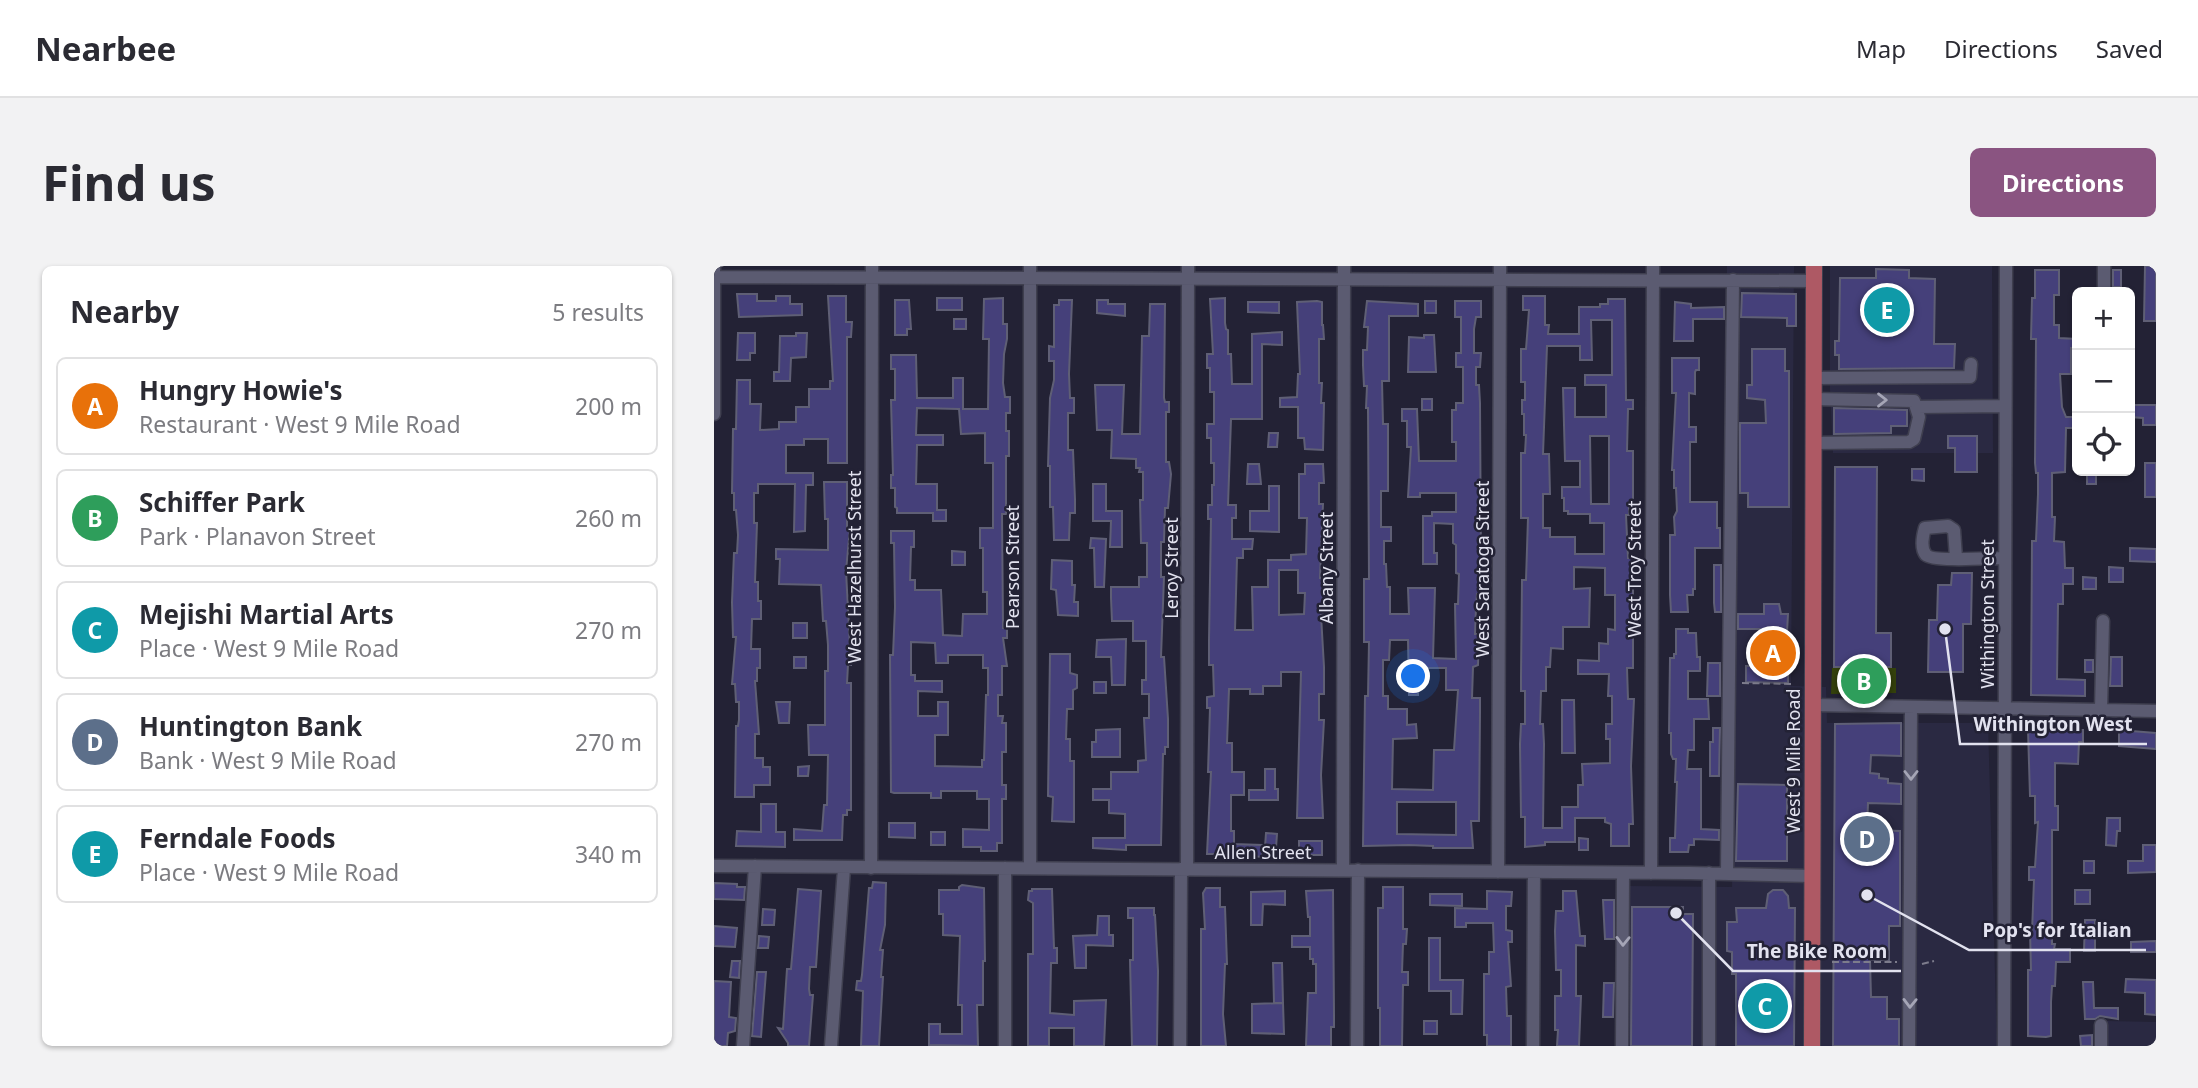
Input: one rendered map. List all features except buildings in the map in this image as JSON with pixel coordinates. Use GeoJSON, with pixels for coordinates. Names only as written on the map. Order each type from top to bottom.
{"type":"FeatureCollection","features":[{"type":"Feature","properties":{"kind":"main road","name":"West 9 Mile Road"},"geometry":{"type":"LineString","coordinates":[[1812,1046],[1814,273]]}},
{"type":"Feature","properties":{"kind":"street"},"geometry":{"type":"LineString","coordinates":[[714,266],[714,414]]}},
{"type":"Feature","properties":{"kind":"street","name":"West Saratoga Street"},"geometry":{"type":"LineString","coordinates":[[1498,872],[1500,266]]}},
{"type":"Feature","properties":{"kind":"street","name":"West Troy Street"},"geometry":{"type":"LineString","coordinates":[[1651,873],[1653,266]]}},
{"type":"Feature","properties":{"kind":"street","name":"Withington Street"},"geometry":{"type":"LineString","coordinates":[[2004,1046],[2006,266]]}},
{"type":"Feature","properties":{"kind":"street"},"geometry":{"type":"LineString","coordinates":[[2104,266],[2104,287]]}},
{"type":"Feature","properties":{"kind":"street"},"geometry":{"type":"LineString","coordinates":[[714,277],[872,272],[1188,272],[1344,273],[1500,280],[1732,280],[1814,273]]}},
{"type":"Feature","properties":{"kind":"street","name":"West Hazelhurst Street"},"geometry":{"type":"LineString","coordinates":[[871,868],[872,272]]}},
{"type":"Feature","properties":{"kind":"street","name":"Pearson Street"},"geometry":{"type":"LineString","coordinates":[[1030,272],[1030,868]]}},
{"type":"Feature","properties":{"kind":"street","name":"Leroy Street"},"geometry":{"type":"LineString","coordinates":[[1180,1046],[1184,870],[1188,272]]}},
{"type":"Feature","properties":{"kind":"street","name":"Albany Street"},"geometry":{"type":"LineString","coordinates":[[1343,870],[1344,273]]}},
{"type":"Feature","properties":{"kind":"street"},"geometry":{"type":"LineString","coordinates":[[1727,874],[1732,280]]}},
{"type":"Feature","properties":{"kind":"street"},"geometry":{"type":"LineString","coordinates":[[1814,378],[1969,377],[1971,364]]}},
{"type":"Feature","properties":{"kind":"street"},"geometry":{"type":"LineString","coordinates":[[1813,399],[1914,401],[1917,407],[1917,430],[1914,439],[1909,442],[1813,443]]}},
{"type":"Feature","properties":{"kind":"street"},"geometry":{"type":"LineString","coordinates":[[1917,407],[2005,406]]}},
{"type":"Feature","properties":{"kind":"street"},"geometry":{"type":"LineString","coordinates":[[1956,558],[2005,558]]}},
{"type":"Feature","properties":{"kind":"street"},"geometry":{"type":"LineString","coordinates":[[2101,710],[2103,621]]}},
{"type":"Feature","properties":{"kind":"street"},"geometry":{"type":"LineString","coordinates":[[1812,705],[2156,711]]}},
{"type":"Feature","properties":{"kind":"street"},"geometry":{"type":"LineString","coordinates":[[1909,1046],[1911,707]]}},
{"type":"Feature","properties":{"kind":"street","name":"Allen Street"},"geometry":{"type":"LineString","coordinates":[[714,866],[1812,876]]}},
{"type":"Feature","properties":{"kind":"street"},"geometry":{"type":"LineString","coordinates":[[743,1046],[755,866]]}},
{"type":"Feature","properties":{"kind":"street"},"geometry":{"type":"LineString","coordinates":[[831,1046],[844,868]]}},
{"type":"Feature","properties":{"kind":"street"},"geometry":{"type":"LineString","coordinates":[[1005,868],[1005,1046]]}},
{"type":"Feature","properties":{"kind":"street"},"geometry":{"type":"LineString","coordinates":[[1357,1046],[1358,870]]}},
{"type":"Feature","properties":{"kind":"street"},"geometry":{"type":"LineString","coordinates":[[1533,1046],[1534,872]]}},
{"type":"Feature","properties":{"kind":"street"},"geometry":{"type":"LineString","coordinates":[[1622,1046],[1623,873]]}},
{"type":"Feature","properties":{"kind":"street"},"geometry":{"type":"LineString","coordinates":[[1709,873],[1709,1046]]}},
{"type":"Feature","properties":{"kind":"street"},"geometry":{"type":"LineString","coordinates":[[2101,1025],[2101,1046]]}},
{"type":"Feature","properties":{"kind":"path"},"geometry":{"type":"LineString","coordinates":[[1736,683],[1793,684]]}},
{"type":"Feature","properties":{"kind":"path"},"geometry":{"type":"LineString","coordinates":[[1920,964],[1934,961]]}},
{"type":"Feature","properties":{"kind":"path"},"geometry":{"type":"LineString","coordinates":[[1832,962],[1906,962]]}},
{"type":"Feature","properties":{"kind":"shaded area"},"geometry":{"type":"Polygon","coordinates":[[[1727,266],[1794,266],[1791,686],[1826,687],[1827,723],[1988,723],[1997,1046],[1627,1046],[1628,886],[1732,887],[1736,686],[1737,295],[1727,294],[1727,266]]]}},
{"type":"Feature","properties":{"kind":"shaded area"},"geometry":{"type":"Polygon","coordinates":[[[1830,266],[1992,266],[1993,453],[1833,453],[1830,266]]]}},
{"type":"Feature","properties":{"kind":"shaded area"},"geometry":{"type":"Polygon","coordinates":[[[2107,1021],[2156,1022],[2156,1046],[2107,1046],[2107,1021]]]}},
{"type":"Feature","properties":{"kind":"green space"},"geometry":{"type":"Polygon","coordinates":[[[1832,668],[1896,668],[1896,693],[1831,694],[1832,668]]]}},
{"type":"Feature","properties":{"kind":"place","name":"Ferndale Foods"},"geometry":{"type":"Point","coordinates":[1887,310]}},
{"type":"Feature","properties":{"kind":"place","name":"Withington West"},"geometry":{"type":"Point","coordinates":[1945,629]}},
{"type":"Feature","properties":{"kind":"place","name":"Hungry Howie's"},"geometry":{"type":"Point","coordinates":[1773,653]}},
{"type":"Feature","properties":{"kind":"place","name":"Schiffer Park"},"geometry":{"type":"Point","coordinates":[1864,681]}},
{"type":"Feature","properties":{"kind":"place","name":"Huntington Bank"},"geometry":{"type":"Point","coordinates":[1867,839]}},
{"type":"Feature","properties":{"kind":"place","name":"Pop's for Italian"},"geometry":{"type":"Point","coordinates":[1867,895]}},
{"type":"Feature","properties":{"kind":"place","name":"The Bike Room"},"geometry":{"type":"Point","coordinates":[1676,913]}},
{"type":"Feature","properties":{"kind":"place","name":"Mejishi Martial Arts"},"geometry":{"type":"Point","coordinates":[1765,1006]}}]}
